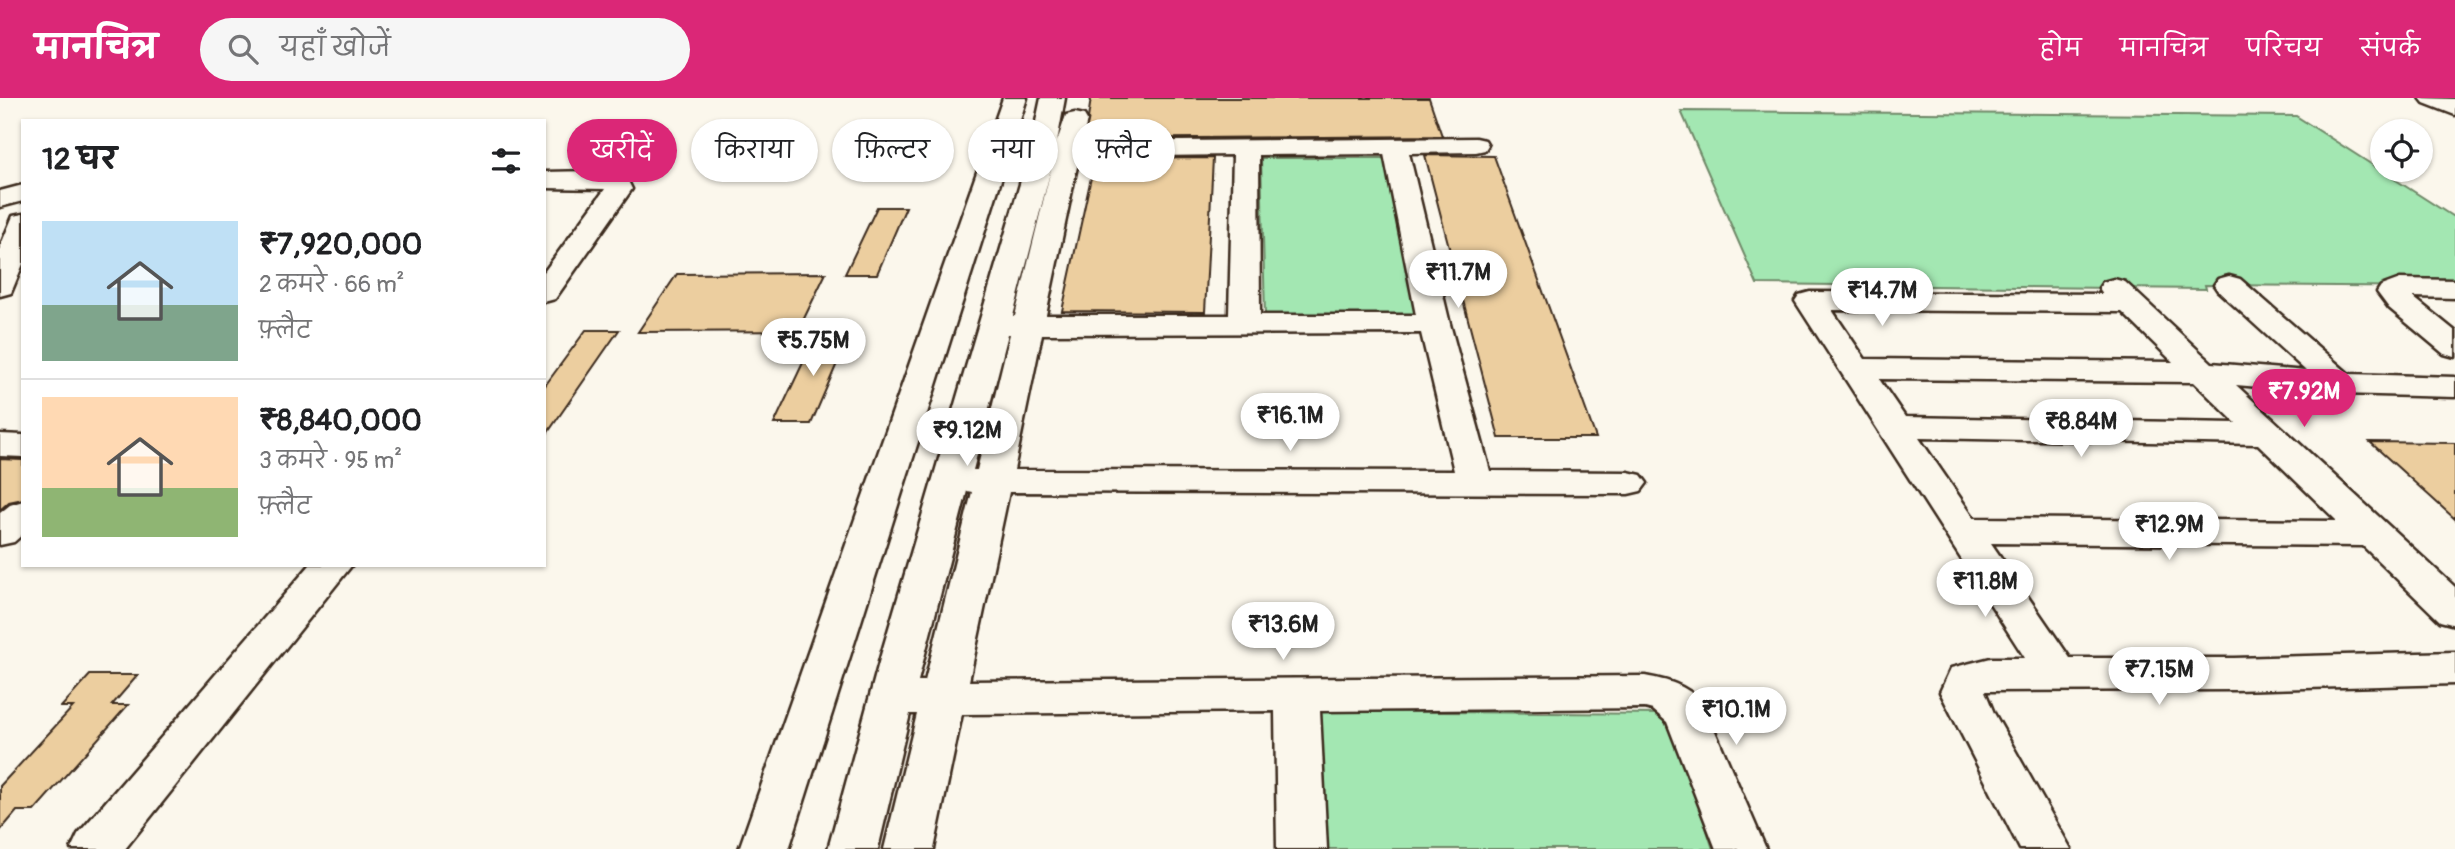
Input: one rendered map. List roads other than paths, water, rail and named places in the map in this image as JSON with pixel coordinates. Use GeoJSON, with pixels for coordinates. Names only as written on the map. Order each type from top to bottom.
{"type":"FeatureCollection","features":[{"type":"Feature","properties":{"kind":"street"},"geometry":{"type":"LineString","coordinates":[[764,849],[1016,98]]}},
{"type":"Feature","properties":{"kind":"street"},"geometry":{"type":"LineString","coordinates":[[1053,98],[1054,119]]}},
{"type":"Feature","properties":{"kind":"street"},"geometry":{"type":"LineString","coordinates":[[1058,146],[1078,98]]}},
{"type":"Feature","properties":{"kind":"street"},"geometry":{"type":"LineString","coordinates":[[1058,151],[1476,145]]}},
{"type":"Feature","properties":{"kind":"street"},"geometry":{"type":"LineString","coordinates":[[1244,325],[1245,148]]}},
{"type":"Feature","properties":{"kind":"street"},"geometry":{"type":"LineString","coordinates":[[1395,148],[1434,324],[1475,483]]}},
{"type":"Feature","properties":{"kind":"street"},"geometry":{"type":"LineString","coordinates":[[546,180],[593,179],[617,184],[619,189],[546,290]]}},
{"type":"Feature","properties":{"kind":"street"},"geometry":{"type":"LineString","coordinates":[[853,849],[951,481],[1012,325],[1048,182]]}},
{"type":"Feature","properties":{"kind":"street"},"geometry":{"type":"LineString","coordinates":[[0,199],[21,194]]}},
{"type":"Feature","properties":{"kind":"street"},"geometry":{"type":"LineString","coordinates":[[0,287],[21,228]]}},
{"type":"Feature","properties":{"kind":"street"},"geometry":{"type":"LineString","coordinates":[[2229,285],[2340,384]]}},
{"type":"Feature","properties":{"kind":"street"},"geometry":{"type":"LineString","coordinates":[[2455,289],[2400,288],[2392,292],[2400,302],[2455,347]]}},
{"type":"Feature","properties":{"kind":"street"},"geometry":{"type":"LineString","coordinates":[[2058,674],[1804,292],[2122,295],[2455,611]]}},
{"type":"Feature","properties":{"kind":"street"},"geometry":{"type":"LineString","coordinates":[[1012,325],[1434,324]]}},
{"type":"Feature","properties":{"kind":"street"},"geometry":{"type":"LineString","coordinates":[[909,849],[993,481],[1012,325]]}},
{"type":"Feature","properties":{"kind":"street"},"geometry":{"type":"LineString","coordinates":[[1856,369],[2203,372],[2340,384],[2455,387]]}},
{"type":"Feature","properties":{"kind":"street"},"geometry":{"type":"LineString","coordinates":[[1895,427],[2268,435]]}},
{"type":"Feature","properties":{"kind":"street"},"geometry":{"type":"LineString","coordinates":[[0,444],[21,446]]}},
{"type":"Feature","properties":{"kind":"street"},"geometry":{"type":"LineString","coordinates":[[951,481],[1628,483]]}},
{"type":"Feature","properties":{"kind":"street"},"geometry":{"type":"LineString","coordinates":[[0,533],[21,515]]}},
{"type":"Feature","properties":{"kind":"street"},"geometry":{"type":"LineString","coordinates":[[1964,530],[2374,534]]}},
{"type":"Feature","properties":{"kind":"street"},"geometry":{"type":"LineString","coordinates":[[96,849],[330,567]]}},
{"type":"Feature","properties":{"kind":"street"},"geometry":{"type":"LineString","coordinates":[[2046,849],[1962,692],[1967,679],[1991,674],[2234,674],[2455,668]]}},
{"type":"Feature","properties":{"kind":"street"},"geometry":{"type":"LineString","coordinates":[[892,698],[1628,690],[1666,696],[1686,713],[1741,849]]}},
{"type":"Feature","properties":{"kind":"street"},"geometry":{"type":"LineString","coordinates":[[1297,695],[1302,849]]}}]}
